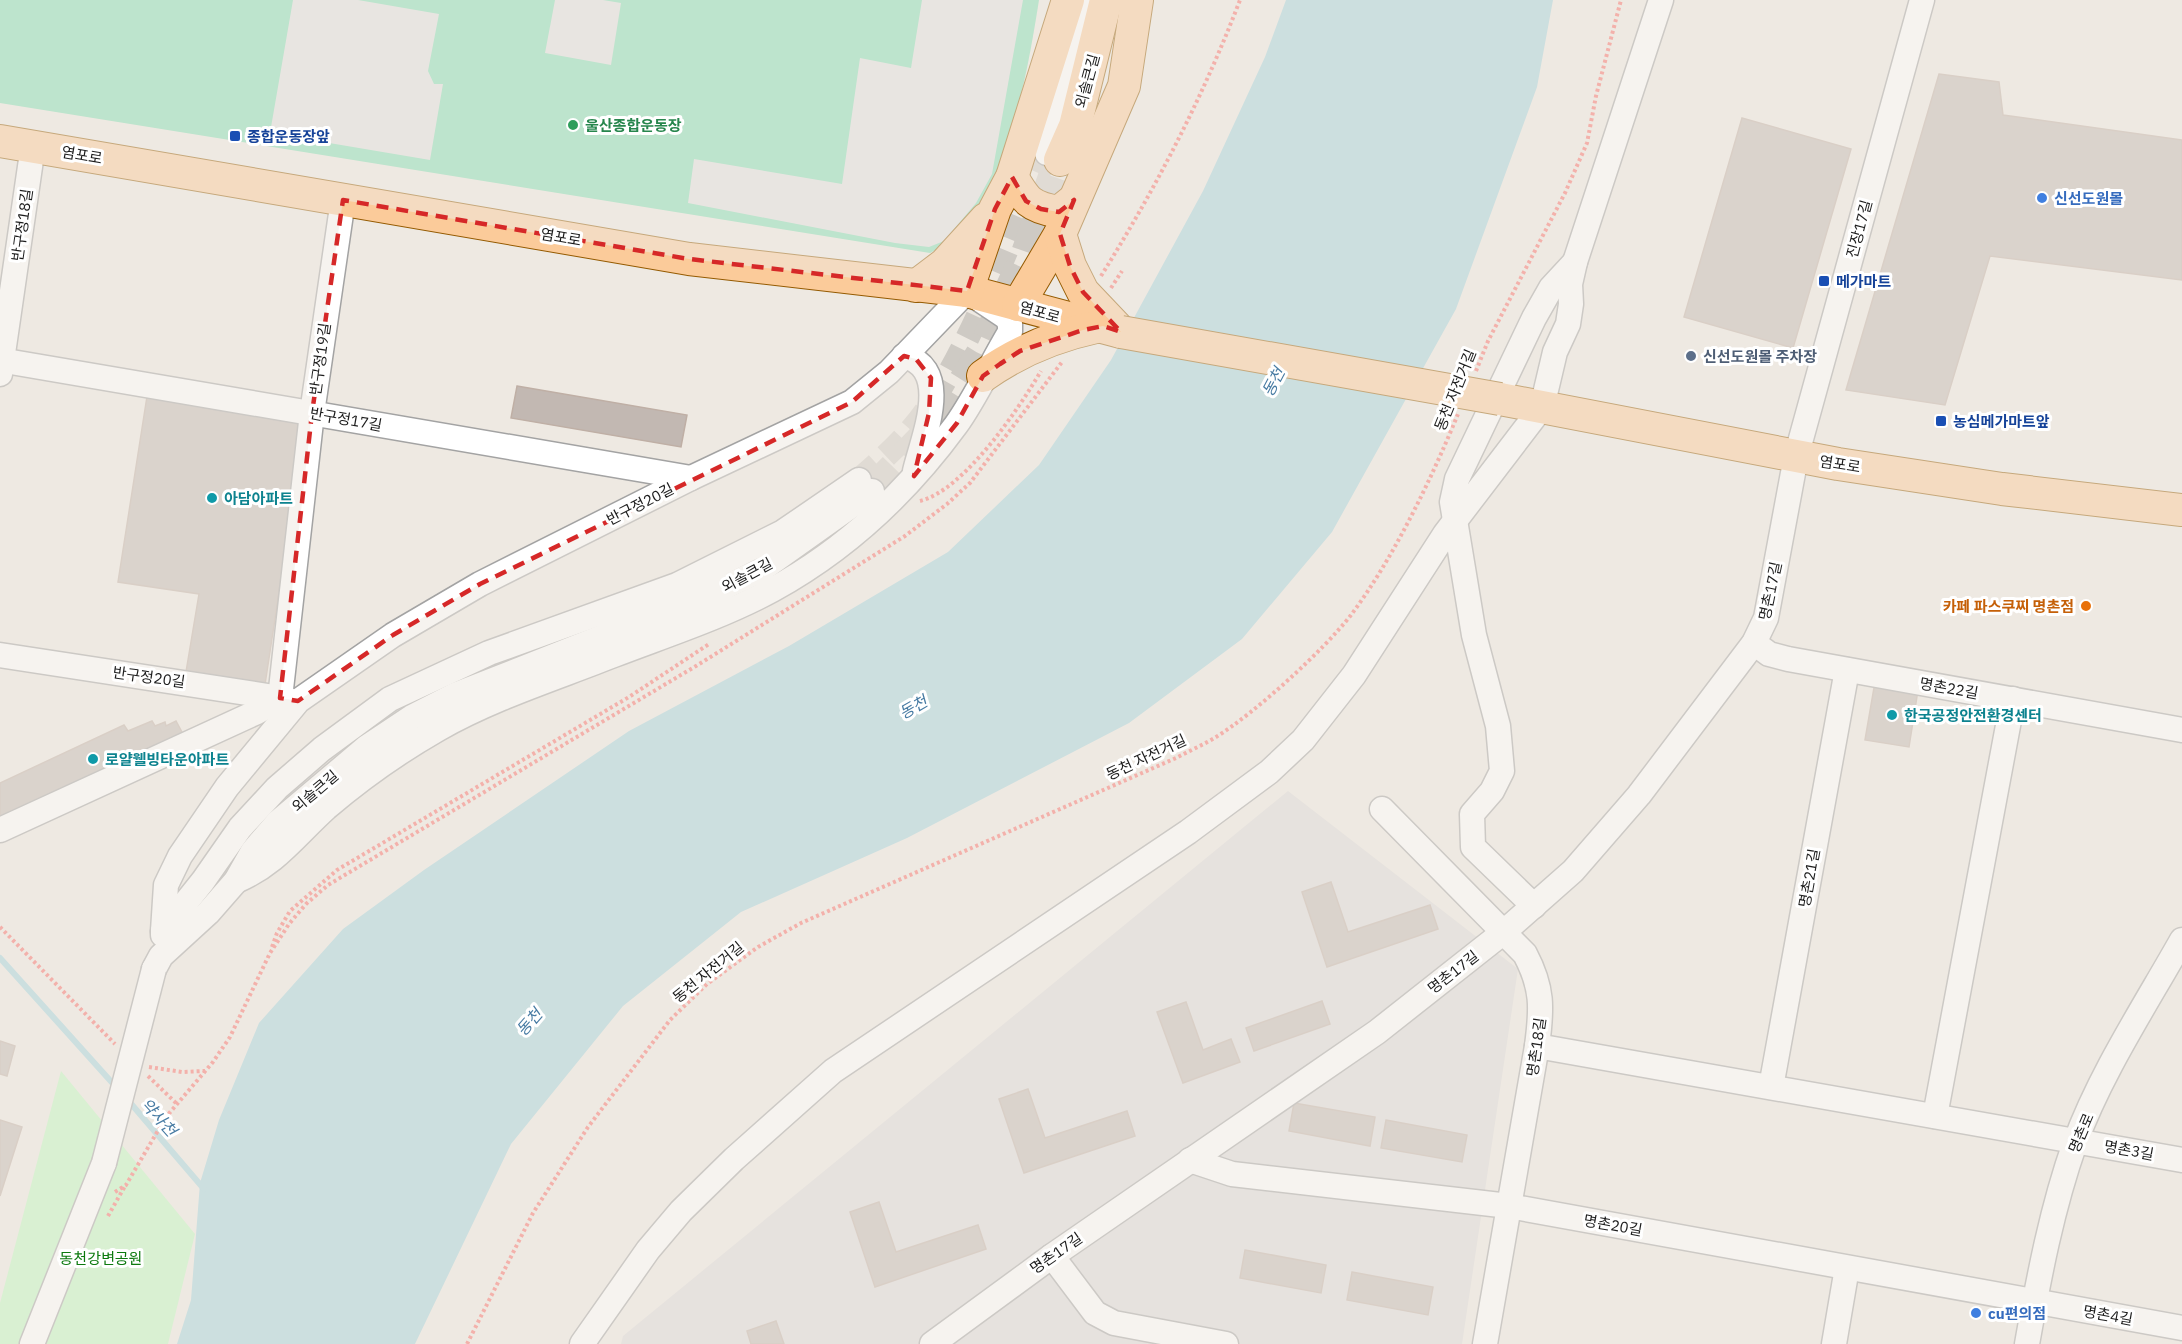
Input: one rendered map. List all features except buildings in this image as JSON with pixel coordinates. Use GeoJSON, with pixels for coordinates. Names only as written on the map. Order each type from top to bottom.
{"type":"FeatureCollection","features":[{"type":"Feature","properties":{"kind":"main road"},"geometry":{"type":"LineString","coordinates":[[967,291],[995,209],[1012,177],[1068,0]]}},
{"type":"Feature","properties":{"kind":"main road","name":"외솔큰길"},"geometry":{"type":"LineString","coordinates":[[1054,156],[1075,126],[1106,0]]}},
{"type":"Feature","properties":{"kind":"main road"},"geometry":{"type":"LineString","coordinates":[[1018,305],[1060,234],[1124,86],[1137,0]]}},
{"type":"Feature","properties":{"kind":"main road","name":"염포로"},"geometry":{"type":"LineString","coordinates":[[0,141],[689,259],[967,291],[1070,321],[1500,399],[1796,457],[2013,490],[2182,510]]}},
{"type":"Feature","properties":{"kind":"main road"},"geometry":{"type":"LineString","coordinates":[[1012,177],[1026,201],[1041,209],[1059,212],[1074,200]]}},
{"type":"Feature","properties":{"kind":"main road"},"geometry":{"type":"LineString","coordinates":[[916,286],[945,264],[995,209]]}},
{"type":"Feature","properties":{"kind":"main road"},"geometry":{"type":"LineString","coordinates":[[1060,234],[1070,266],[1083,292],[1112,329]]}},
{"type":"Feature","properties":{"kind":"main road"},"geometry":{"type":"LineString","coordinates":[[983,376],[1020,351],[1062,336],[1112,329]]}},
{"type":"Feature","properties":{"kind":"street"},"geometry":{"type":"LineString","coordinates":[[1054,156],[1085,0]]}},
{"type":"Feature","properties":{"kind":"street"},"geometry":{"type":"LineString","coordinates":[[582,1344],[648,1250],[681,1211],[734,1159],[833,1071],[1188,832],[1269,772],[1303,740],[1354,675],[1455,520],[1542,407],[1555,352],[1568,324],[1571,304],[1570,284],[1575,262],[1661,0]]}},
{"type":"Feature","properties":{"kind":"street","name":"진장17길"},"geometry":{"type":"LineString","coordinates":[[1796,457],[1922,0]]}},
{"type":"Feature","properties":{"kind":"street","name":"반구정18길"},"geometry":{"type":"LineString","coordinates":[[1,365],[33,146]]}},
{"type":"Feature","properties":{"kind":"street","name":"반구정19길"},"geometry":{"type":"LineString","coordinates":[[289,699],[312,413],[343,200]]}},
{"type":"Feature","properties":{"kind":"street"},"geometry":{"type":"LineString","coordinates":[[1534,906],[1473,847],[1472,814],[1492,791],[1502,771],[1498,726],[1474,635],[1452,502],[1457,479],[1534,318],[1551,288],[1575,262]]}},
{"type":"Feature","properties":{"kind":"street"},"geometry":{"type":"LineString","coordinates":[[236,881],[271,862],[325,809],[379,765],[440,728],[771,590],[826,557],[873,519],[914,476],[957,423],[1010,332],[1010,323],[1006,317],[967,291]]}},
{"type":"Feature","properties":{"kind":"street","name":"반구정20길"},"geometry":{"type":"LineString","coordinates":[[158,962],[166,885],[180,856],[289,699],[393,634],[480,584],[691,478],[852,402],[904,356],[967,291]]}},
{"type":"Feature","properties":{"kind":"street"},"geometry":{"type":"LineString","coordinates":[[904,356],[916,359],[926,368],[932,389],[929,413],[914,476]]}},
{"type":"Feature","properties":{"kind":"street","name":"반구정17길"},"geometry":{"type":"LineString","coordinates":[[1,365],[312,413],[691,478]]}},
{"type":"Feature","properties":{"kind":"street","name":"명촌17길"},"geometry":{"type":"LineString","coordinates":[[932,1344],[948,1329],[1052,1256],[1377,1032],[1505,931],[1573,871],[1639,795],[1754,643],[1766,618],[1796,457]]}},
{"type":"Feature","properties":{"kind":"street","name":"외솔큰길"},"geometry":{"type":"LineString","coordinates":[[158,962],[208,913],[236,881],[253,851],[277,823],[367,747],[412,717],[455,695],[706,596],[761,570],[809,538],[865,486],[783,532],[676,585],[489,653],[390,699],[322,749],[277,788],[240,828],[203,881],[163,931]]}},
{"type":"Feature","properties":{"kind":"street","name":"명촌22길"},"geometry":{"type":"LineString","coordinates":[[1754,643],[1769,654],[1847,670],[2182,730]]}},
{"type":"Feature","properties":{"kind":"street","name":"반구정20길"},"geometry":{"type":"LineString","coordinates":[[0,655],[289,699]]}},
{"type":"Feature","properties":{"kind":"street","name":"명촌21길"},"geometry":{"type":"LineString","coordinates":[[1771,1087],[1847,670]]}},
{"type":"Feature","properties":{"kind":"street"},"geometry":{"type":"LineString","coordinates":[[0,830],[289,699]]}},
{"type":"Feature","properties":{"kind":"street"},"geometry":{"type":"LineString","coordinates":[[1935,1116],[2013,699]]}},
{"type":"Feature","properties":{"kind":"street","name":"명촌18길"},"geometry":{"type":"LineString","coordinates":[[1382,809],[1505,931],[1525,954],[1536,974],[1541,996],[1537,1046],[1485,1344]]}},
{"type":"Feature","properties":{"kind":"street","name":"명촌로"},"geometry":{"type":"LineString","coordinates":[[2027,1344],[2056,1200],[2076,1141],[2116,1058],[2182,940]]}},
{"type":"Feature","properties":{"kind":"street"},"geometry":{"type":"LineString","coordinates":[[32,1344],[104,1163],[158,962]]}},
{"type":"Feature","properties":{"kind":"street"},"geometry":{"type":"LineString","coordinates":[[1537,1046],[2076,1141]]}},
{"type":"Feature","properties":{"kind":"street","name":"명촌3길"},"geometry":{"type":"LineString","coordinates":[[2076,1141],[2182,1160]]}},
{"type":"Feature","properties":{"kind":"street","name":"명촌20길"},"geometry":{"type":"LineString","coordinates":[[1190,1160],[1232,1174],[1509,1206],[2034,1302]]}},
{"type":"Feature","properties":{"kind":"street"},"geometry":{"type":"LineString","coordinates":[[1052,1256],[1095,1313],[1103,1319],[1226,1344]]}},
{"type":"Feature","properties":{"kind":"street"},"geometry":{"type":"LineString","coordinates":[[1834,1344],[1847,1268]]}},
{"type":"Feature","properties":{"kind":"street","name":"명촌4길"},"geometry":{"type":"LineString","coordinates":[[2034,1302],[2182,1328]]}},
{"type":"Feature","properties":{"kind":"path","name":"동천 자전거길"},"geometry":{"type":"LineString","coordinates":[[1475,372],[1488,341],[1565,193],[1587,142],[1596,96],[1621,0]]}},
{"type":"Feature","properties":{"kind":"path","name":"동천 자전거길"},"geometry":{"type":"LineString","coordinates":[[467,1344],[533,1213],[588,1127],[670,1020],[699,991],[758,947],[801,923],[1165,763],[1217,737],[1309,659],[1350,615],[1382,566],[1425,487],[1462,404]]}},
{"type":"Feature","properties":{"kind":"path"},"geometry":{"type":"LineString","coordinates":[[0,927],[117,1046]]}},
{"type":"Feature","properties":{"kind":"path"},"geometry":{"type":"LineString","coordinates":[[126,1185],[166,1117],[206,1071],[230,1037],[270,953]]}},
{"type":"Feature","properties":{"kind":"path"},"geometry":{"type":"LineString","coordinates":[[177,1104],[142,1067],[182,1072],[206,1071]]}},
{"type":"Feature","properties":{"kind":"highlighted area"},"geometry":{"type":"Polygon","coordinates":[[[1012,177],[1026,201],[1041,209],[1059,212],[1074,200],[1060,234],[1070,266],[1083,292],[1121,332],[1103,326],[1083,330],[1020,351],[1000,364],[983,376],[957,423],[914,476],[929,413],[931,378],[916,359],[904,356],[852,402],[480,584],[393,635],[298,701],[280,698],[312,413],[343,200],[689,259],[967,291],[995,209],[1012,177]]]}},
{"type":"Feature","properties":{"kind":"shaded area"},"geometry":{"type":"Polygon","coordinates":[[[293,0],[358,0],[439,14],[428,71],[434,84],[443,84],[430,160],[270,133],[293,0]]]}},
{"type":"Feature","properties":{"kind":"shaded area"},"geometry":{"type":"Polygon","coordinates":[[[555,0],[603,0],[621,3],[611,65],[545,53],[555,0]]]}},
{"type":"Feature","properties":{"kind":"shaded area"},"geometry":{"type":"Polygon","coordinates":[[[922,0],[1023,0],[992,174],[976,203],[944,241],[929,247],[895,243],[688,203],[694,159],[842,184],[860,58],[911,68],[922,0]]]}},
{"type":"Feature","properties":{"kind":"shaded area"},"geometry":{"type":"Polygon","coordinates":[[[1288,791],[1518,969],[1462,1344],[621,1344],[623,1336],[1288,791]]]}},
{"type":"Feature","properties":{"kind":"green space","name":"울산종합운동장"},"geometry":{"type":"Polygon","coordinates":[[[0,0],[1039,0],[1019,104],[1008,142],[994,177],[977,209],[955,235],[930,253],[0,103],[0,0]]]}},
{"type":"Feature","properties":{"kind":"green space","name":"동천강변공원"},"geometry":{"type":"Polygon","coordinates":[[[61,1071],[195,1234],[168,1344],[0,1344],[0,1303],[61,1071]]]}},
{"type":"Feature","properties":{"kind":"water","name":"동천"},"geometry":{"type":"Polygon","coordinates":[[[1286,0],[1553,0],[1537,87],[1456,309],[1332,532],[1242,639],[1129,723],[907,838],[741,912],[623,1006],[511,1144],[415,1344],[177,1344],[191,1300],[200,1183],[219,1120],[259,1023],[343,929],[424,870],[629,731],[789,646],[948,552],[1039,465],[1111,360],[1203,191],[1265,57],[1286,0]]]}},
{"type":"Feature","properties":{"kind":"waterway","name":"약사천"},"geometry":{"type":"LineString","coordinates":[[0,958],[116,1087]]}},
{"type":"Feature","properties":{"kind":"waterway","name":"약사천"},"geometry":{"type":"LineString","coordinates":[[127,1099],[204,1189]]}},
{"type":"Feature","properties":{"kind":"tunnel"},"geometry":{"type":"LineString","coordinates":[[859,480],[911,430],[944,382],[992,285],[1047,153]]}},
{"type":"Feature","properties":{"kind":"tunnel"},"geometry":{"type":"LineString","coordinates":[[872,491],[939,422],[981,355],[1026,256],[1060,160]]}},
{"type":"Feature","properties":{"kind":"place","name":"울산종합운동장"},"geometry":{"type":"Point","coordinates":[573,125]}},
{"type":"Feature","properties":{"kind":"place","name":"종합운동장앞"},"geometry":{"type":"Point","coordinates":[235,136]}},
{"type":"Feature","properties":{"kind":"place","name":"신선도원몰"},"geometry":{"type":"Point","coordinates":[2042,198]}},
{"type":"Feature","properties":{"kind":"place","name":"메가마트"},"geometry":{"type":"Point","coordinates":[1824,281]}},
{"type":"Feature","properties":{"kind":"place","name":"신선도원몰 주차장"},"geometry":{"type":"Point","coordinates":[1691,356]}},
{"type":"Feature","properties":{"kind":"place","name":"농심메가마트앞"},"geometry":{"type":"Point","coordinates":[1941,421]}},
{"type":"Feature","properties":{"kind":"place","name":"아담아파트"},"geometry":{"type":"Point","coordinates":[212,498]}},
{"type":"Feature","properties":{"kind":"place","name":"카페 파스쿠찌 명촌점"},"geometry":{"type":"Point","coordinates":[2086,606]}},
{"type":"Feature","properties":{"kind":"place","name":"한국공정안전환경센터"},"geometry":{"type":"Point","coordinates":[1892,715]}},
{"type":"Feature","properties":{"kind":"place","name":"로얄웰빙타운아파트"},"geometry":{"type":"Point","coordinates":[93,759]}},
{"type":"Feature","properties":{"kind":"place","name":"cu편의점"},"geometry":{"type":"Point","coordinates":[1976,1313]}}]}
